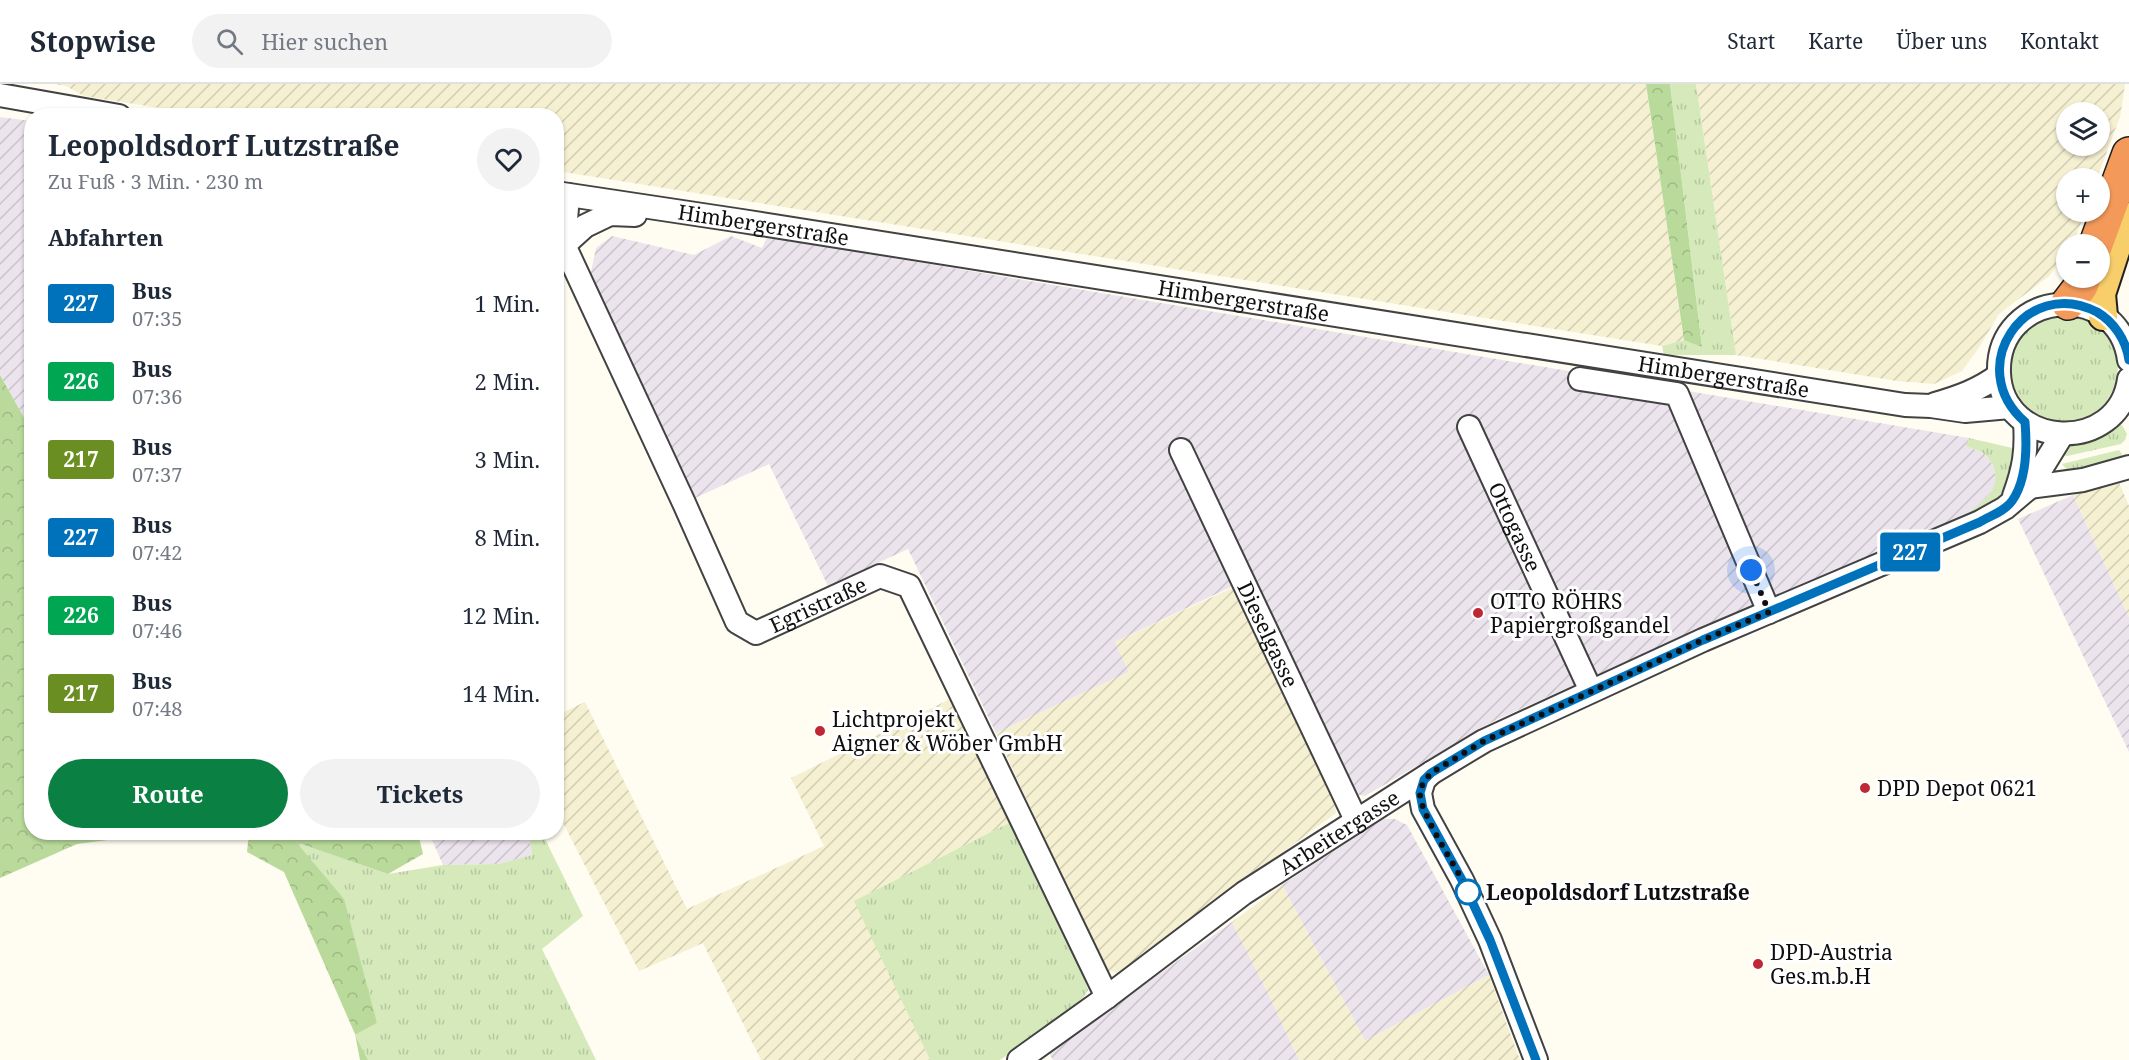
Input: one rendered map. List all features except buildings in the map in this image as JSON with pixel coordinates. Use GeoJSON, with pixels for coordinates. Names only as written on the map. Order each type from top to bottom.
{"type":"FeatureCollection","features":[{"type":"Feature","properties":{"kind":"highway"},"geometry":{"type":"LineString","coordinates":[[2100,234],[2129,154]]}},
{"type":"Feature","properties":{"kind":"main road"},"geometry":{"type":"LineString","coordinates":[[2103,316],[2101,294],[2129,217]]}},
{"type":"Feature","properties":{"kind":"street"},"geometry":{"type":"LineString","coordinates":[[0,95],[74,108]]}},
{"type":"Feature","properties":{"kind":"street","name":"Himbergerstraße"},"geometry":{"type":"LineString","coordinates":[[564,194],[1905,405],[2018,414]]}},
{"type":"Feature","properties":{"kind":"street"},"geometry":{"type":"LineString","coordinates":[[564,239],[610,214],[742,221]]}},
{"type":"Feature","properties":{"kind":"street","name":"Egristraße"},"geometry":{"type":"LineString","coordinates":[[564,250],[684,503],[737,622],[756,633],[880,576],[909,586],[1107,997]]}},
{"type":"Feature","properties":{"kind":"street"},"geometry":{"type":"LineString","coordinates":[[2129,360],[2123,339],[2114,326],[2103,316],[2086,307],[2076,290],[2032,312],[2017,324],[2003,347],[1999,375],[2003,393],[2018,414],[2027,450],[2021,494],[2129,467]]}},
{"type":"Feature","properties":{"kind":"street","name":"Himbergerstraße"},"geometry":{"type":"LineString","coordinates":[[1930,406],[1970,393],[1999,375]]}},
{"type":"Feature","properties":{"kind":"street"},"geometry":{"type":"LineString","coordinates":[[1580,379],[1677,394],[1769,612]]}},
{"type":"Feature","properties":{"kind":"street"},"geometry":{"type":"LineString","coordinates":[[2018,414],[2048,433],[2062,435],[2089,430],[2120,416],[2122,400],[2129,381]]}},
{"type":"Feature","properties":{"kind":"street","name":"Ottogasse"},"geometry":{"type":"LineString","coordinates":[[1469,427],[1591,692]]}},
{"type":"Feature","properties":{"kind":"street","name":"Arbeitergasse"},"geometry":{"type":"LineString","coordinates":[[1019,1060],[1107,997],[1244,893],[1484,741],[1769,612],[1980,522],[2005,508],[2021,494],[2062,435]]}},
{"type":"Feature","properties":{"kind":"street","name":"Dieselgasse"},"geometry":{"type":"LineString","coordinates":[[1181,450],[1356,820]]}},
{"type":"Feature","properties":{"kind":"street"},"geometry":{"type":"LineString","coordinates":[[1431,773],[1424,780],[1420,793],[1423,809],[1462,880],[1490,940],[1536,1060]]}},
{"type":"Feature","properties":{"kind":"shaded area"},"geometry":{"type":"Polygon","coordinates":[[[54,84],[1646,84],[1684,340],[1662,346],[564,172],[564,108],[160,108],[84,96],[66,86],[54,84]]]}},
{"type":"Feature","properties":{"kind":"shaded area"},"geometry":{"type":"Polygon","coordinates":[[[1696,84],[2125,84],[2120,117],[2110,144],[2110,102],[2056,102],[2056,156],[2105,156],[2101,168],[2056,168],[2056,222],[2081,222],[2077,234],[2056,234],[2056,267],[2049,276],[1999,314],[1962,371],[1934,384],[1897,381],[1736,355],[1696,84]]]}},
{"type":"Feature","properties":{"kind":"shaded area"},"geometry":{"type":"Polygon","coordinates":[[[0,117],[24,120],[24,418],[0,375],[0,117]]]}},
{"type":"Feature","properties":{"kind":"shaded area"},"geometry":{"type":"Polygon","coordinates":[[[612,236],[694,255],[731,236],[762,248],[767,237],[1969,438],[1967,446],[1984,454],[1990,460],[1996,480],[1993,490],[1969,513],[1714,622],[1494,721],[1365,796],[1354,794],[1250,578],[1115,642],[1129,672],[996,733],[908,549],[828,586],[769,464],[693,499],[588,286],[596,248],[612,236]]]}},
{"type":"Feature","properties":{"kind":"shaded area"},"geometry":{"type":"Polygon","coordinates":[[[2118,480],[2129,506],[2129,617],[2073,495],[2118,480]]]}},
{"type":"Feature","properties":{"kind":"shaded area"},"geometry":{"type":"Polygon","coordinates":[[[2073,495],[2129,617],[2129,752],[2018,519],[2073,495]]]}},
{"type":"Feature","properties":{"kind":"shaded area"},"geometry":{"type":"Polygon","coordinates":[[[1232,588],[1333,791],[1336,813],[1118,973],[1105,970],[996,733],[1129,672],[1115,642],[1232,588]]]}},
{"type":"Feature","properties":{"kind":"shaded area"},"geometry":{"type":"Polygon","coordinates":[[[950,699],[1011,822],[855,901],[930,1060],[761,1060],[703,943],[639,971],[564,825],[564,712],[585,702],[687,909],[824,846],[791,778],[950,699]]]}},
{"type":"Feature","properties":{"kind":"shaded area"},"geometry":{"type":"Polygon","coordinates":[[[1383,819],[1395,819],[1407,825],[1489,975],[1365,1041],[1282,885],[1383,819]]]}},
{"type":"Feature","properties":{"kind":"shaded area"},"geometry":{"type":"Polygon","coordinates":[[[432,840],[530,840],[532,855],[498,864],[443,865],[432,840]]]}},
{"type":"Feature","properties":{"kind":"shaded area"},"geometry":{"type":"Polygon","coordinates":[[[1282,885],[1365,1041],[1489,975],[1520,1060],[1299,1060],[1232,922],[1282,885]]]}},
{"type":"Feature","properties":{"kind":"shaded area"},"geometry":{"type":"Polygon","coordinates":[[[1232,922],[1299,1060],[1053,1060],[1049,1053],[1232,922]]]}},
{"type":"Feature","properties":{"kind":"green space"},"geometry":{"type":"Polygon","coordinates":[[[1646,84],[1670,84],[1702,347],[1684,340],[1646,84]]]}},
{"type":"Feature","properties":{"kind":"green space"},"geometry":{"type":"Polygon","coordinates":[[[1670,84],[1696,84],[1736,355],[1664,355],[1662,346],[1684,340],[1702,346],[1670,84]]]}},
{"type":"Feature","properties":{"kind":"green space"},"geometry":{"type":"Polygon","coordinates":[[[2075,314],[2092,321],[2106,333],[2115,349],[2118,368],[2115,386],[2106,402],[2093,415],[2076,423],[2057,424],[2024,410],[2006,378],[2012,342],[2038,317],[2075,314]]]}},
{"type":"Feature","properties":{"kind":"green space"},"geometry":{"type":"Polygon","coordinates":[[[0,375],[24,418],[24,840],[108,840],[77,844],[0,878],[0,375]]]}},
{"type":"Feature","properties":{"kind":"green space"},"geometry":{"type":"Polygon","coordinates":[[[2114,425],[2122,425],[2127,434],[2121,444],[2067,456],[2062,455],[2068,444],[2114,425]]]}},
{"type":"Feature","properties":{"kind":"green space"},"geometry":{"type":"Polygon","coordinates":[[[1969,438],[2021,450],[2003,491],[1989,508],[1979,513],[1969,513],[1991,492],[1995,475],[1989,459],[1966,446],[1969,438]]]}},
{"type":"Feature","properties":{"kind":"green space"},"geometry":{"type":"Polygon","coordinates":[[[2119,450],[2122,454],[2121,459],[2070,473],[2062,464],[2119,450]]]}},
{"type":"Feature","properties":{"kind":"green space"},"geometry":{"type":"Polygon","coordinates":[[[1011,822],[1088,990],[1080,1004],[1000,1060],[930,1060],[854,901],[1011,822]]]}},
{"type":"Feature","properties":{"kind":"green space"},"geometry":{"type":"Polygon","coordinates":[[[248,840],[420,840],[423,854],[388,874],[296,842],[344,899],[377,1023],[355,1035],[284,872],[247,852],[248,840]]]}},
{"type":"Feature","properties":{"kind":"green space"},"geometry":{"type":"Polygon","coordinates":[[[530,840],[545,840],[583,916],[542,949],[596,1060],[368,1060],[355,1035],[377,1023],[295,841],[388,874],[443,865],[498,864],[532,855],[530,840]]]}},
{"type":"Feature","properties":{"kind":"green space"},"geometry":{"type":"Polygon","coordinates":[[[355,1036],[368,1060],[360,1060],[355,1036]]]}},
{"type":"Feature","properties":{"kind":"bus line","name":"227"},"geometry":{"type":"LineString","coordinates":[[1536,1060],[1490,940],[1462,880],[1423,809],[1420,793],[1424,780],[1431,773],[1484,741],[1703,640],[1980,522],[2005,508],[2012,500],[2022,474],[2027,450],[2025,422],[2010,407],[2003,393],[1999,375],[2000,356],[2006,339],[2017,324],[2032,312],[2049,305],[2068,303],[2086,307],[2103,316],[2114,326],[2123,339],[2129,360]]}},
{"type":"Feature","properties":{"kind":"place","name":"OTTO RÖHRS Papiergroßgandel"},"geometry":{"type":"Point","coordinates":[1478,613]}},
{"type":"Feature","properties":{"kind":"place","name":"Lichtprojekt Aigner & Wöber GmbH"},"geometry":{"type":"Point","coordinates":[820,731]}},
{"type":"Feature","properties":{"kind":"place","name":"DPD Depot 0621"},"geometry":{"type":"Point","coordinates":[1865,788]}},
{"type":"Feature","properties":{"kind":"place","name":"Leopoldsdorf Lutzstraße"},"geometry":{"type":"Point","coordinates":[1468,892]}},
{"type":"Feature","properties":{"kind":"place","name":"DPD-Austria Ges.m.b.H"},"geometry":{"type":"Point","coordinates":[1758,964]}},
{"type":"Feature","properties":{"kind":"route"},"geometry":{"type":"LineString","coordinates":[[1468,892],[1423,809],[1420,793],[1424,780],[1431,773],[1484,741],[1769,612],[1751,570]]}}]}
